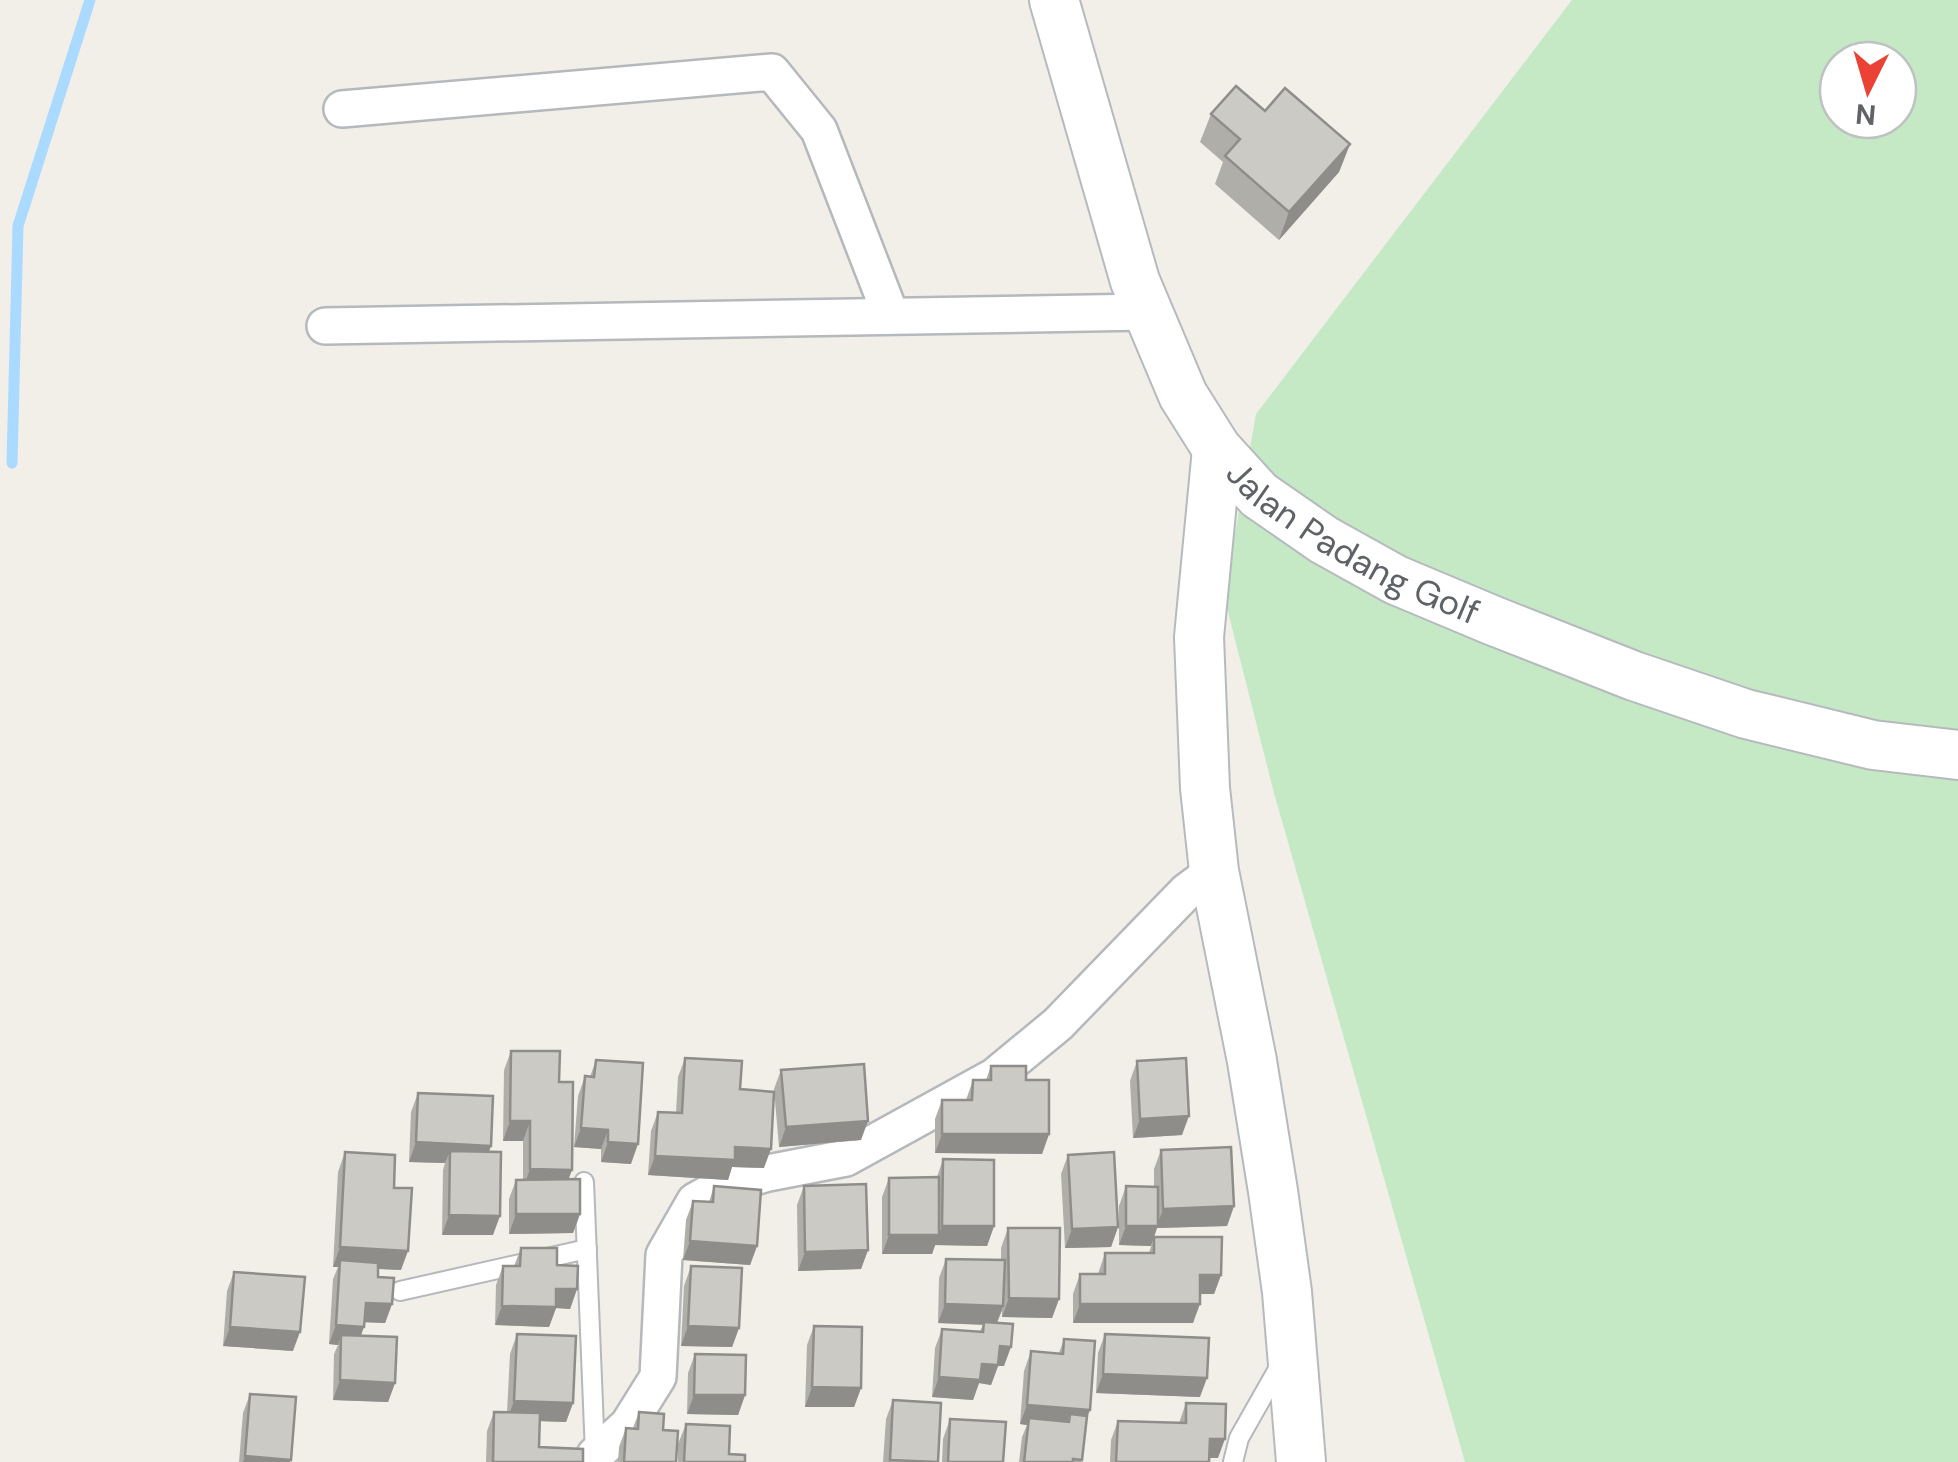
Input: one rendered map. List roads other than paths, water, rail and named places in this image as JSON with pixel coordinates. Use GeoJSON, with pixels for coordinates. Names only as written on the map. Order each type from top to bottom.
{"type":"FeatureCollection","features":[{"type":"Feature","properties":{"kind":"street","name":"Jalan Padang Golf"},"geometry":{"type":"LineString","coordinates":[[1054,0],[1147,312],[1183,395],[1217,449],[1260,495],[1324,540],[1396,580],[1634,676],[1746,714],[1873,745],[1958,755]]}},
{"type":"Feature","properties":{"kind":"street"},"geometry":{"type":"LineString","coordinates":[[342,109],[772,72],[819,130],[891,316]]}},
{"type":"Feature","properties":{"kind":"street"},"geometry":{"type":"LineString","coordinates":[[325,326],[1147,312]]}},
{"type":"Feature","properties":{"kind":"street"},"geometry":{"type":"LineString","coordinates":[[1217,449],[1199,637],[1205,788],[1214,870],[1252,1062],[1285,1275],[1302,1462]]}},
{"type":"Feature","properties":{"kind":"street"},"geometry":{"type":"LineString","coordinates":[[595,1458],[628,1426],[658,1377],[664,1255],[695,1201],[722,1186],[768,1172],[846,1158],[995,1076],[1058,1024],[1187,891],[1214,870]]}},
{"type":"Feature","properties":{"kind":"lane"},"geometry":{"type":"LineString","coordinates":[[584,1182],[595,1458]]}},
{"type":"Feature","properties":{"kind":"lane"},"geometry":{"type":"LineString","coordinates":[[400,1291],[587,1248]]}},
{"type":"Feature","properties":{"kind":"lane"},"geometry":{"type":"LineString","coordinates":[[1233,1462],[1238,1438],[1292,1344]]}},
{"type":"Feature","properties":{"kind":"waterway"},"geometry":{"type":"LineString","coordinates":[[12,463],[18,226],[90,0]]}}]}
